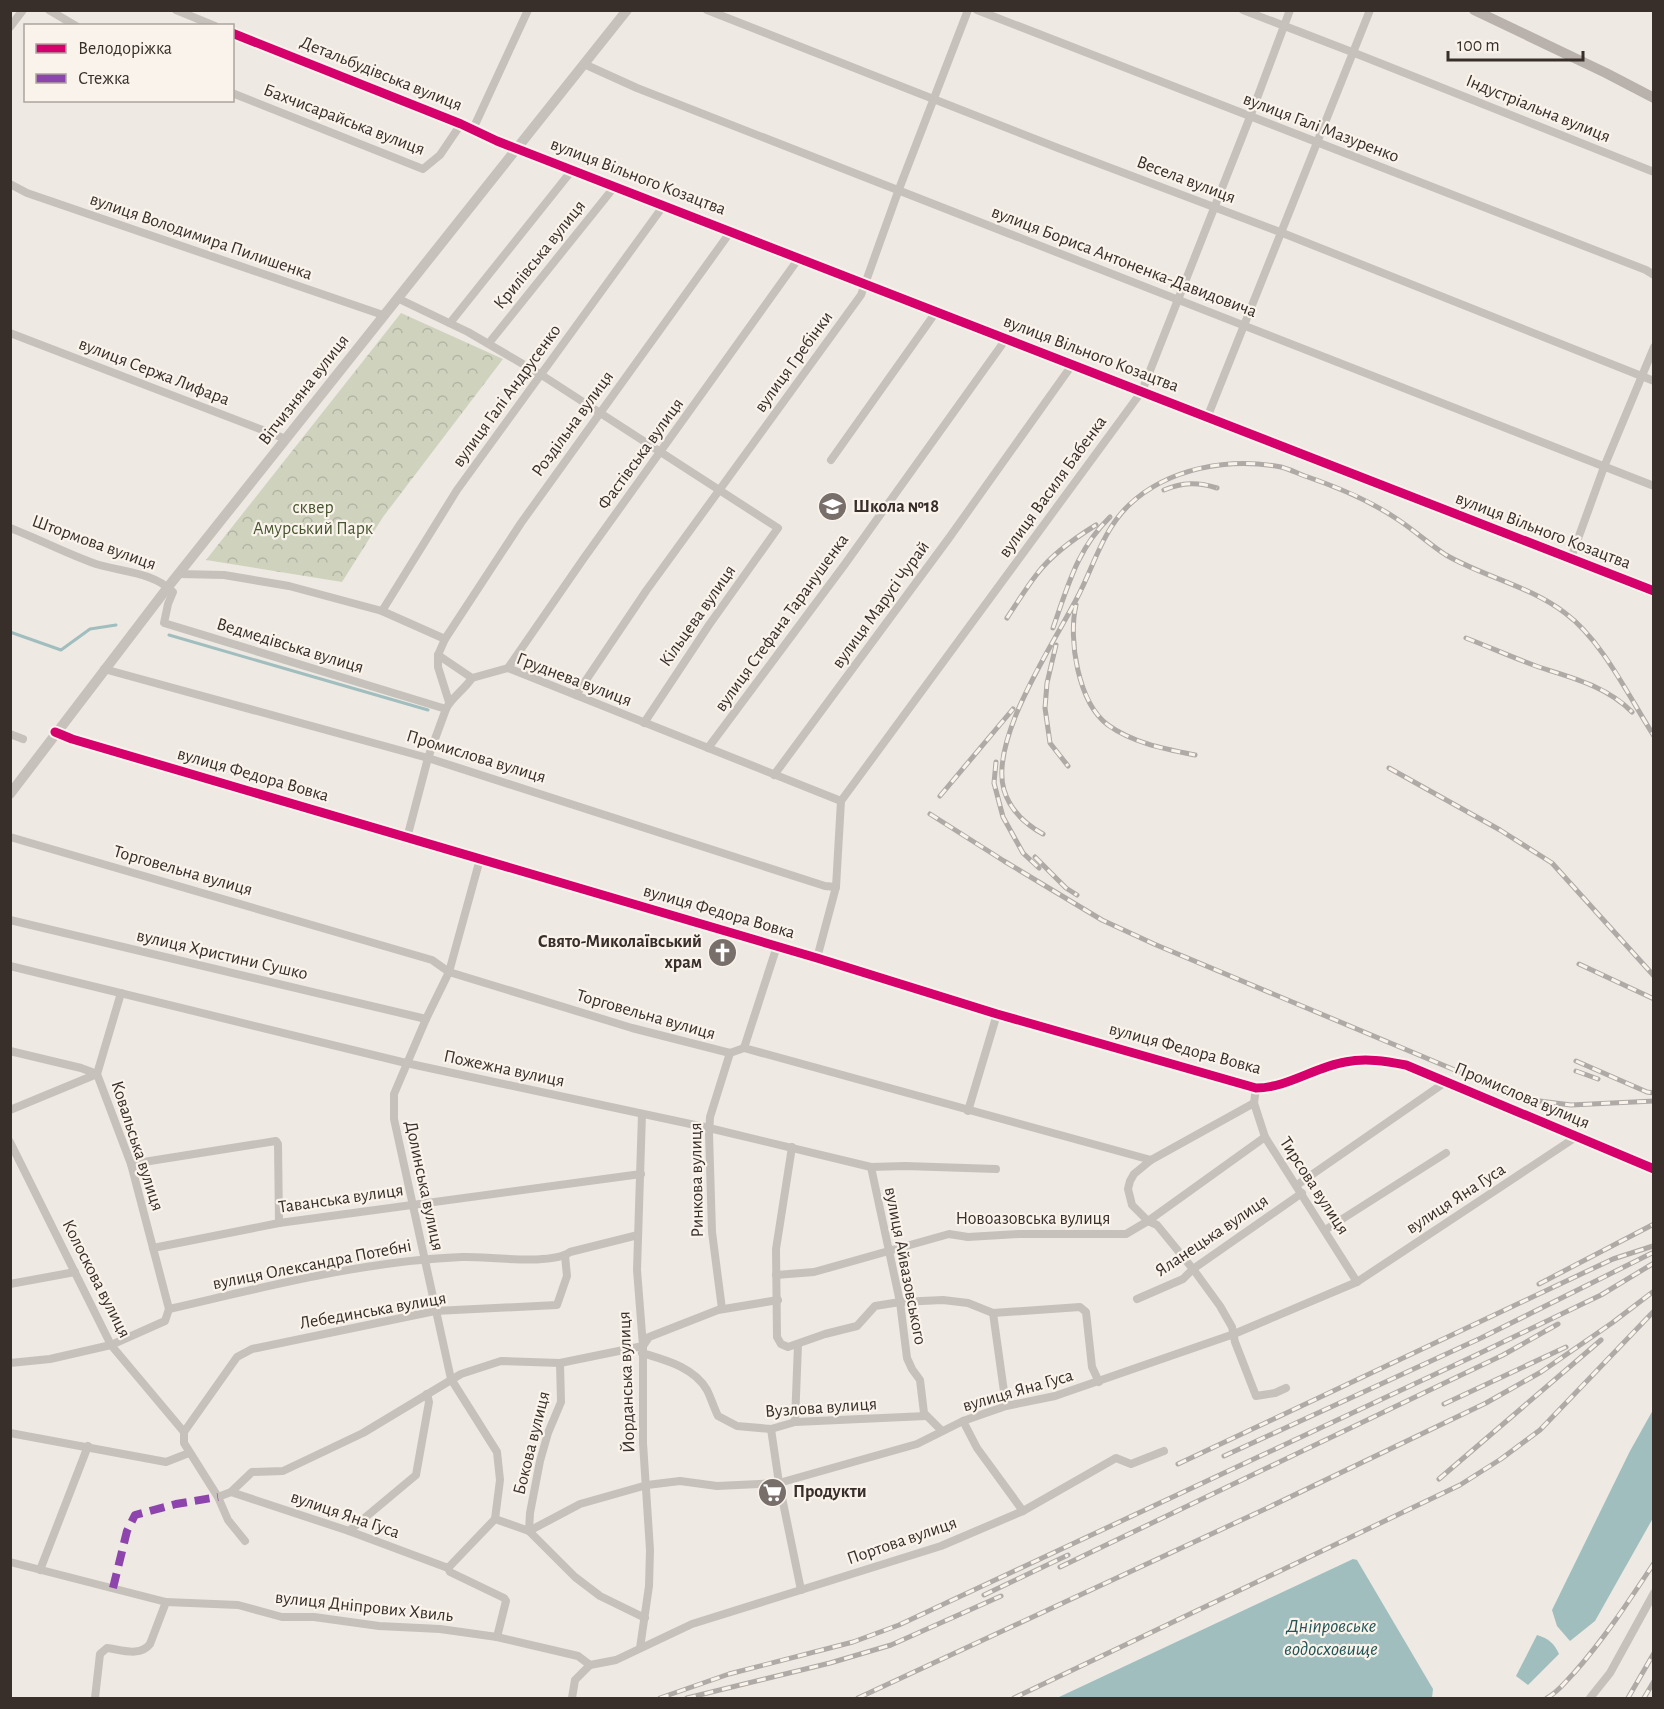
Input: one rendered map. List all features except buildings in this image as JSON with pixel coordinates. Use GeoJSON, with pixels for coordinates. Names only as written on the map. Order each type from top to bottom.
{"type":"FeatureCollection","features":[{"type":"Feature","properties":{"kind":"main road"},"geometry":{"type":"LineString","coordinates":[[1474,10],[1653,98]]}},
{"type":"Feature","properties":{"kind":"street"},"geometry":{"type":"LineString","coordinates":[[10,27],[23,10]]}},
{"type":"Feature","properties":{"kind":"street"},"geometry":{"type":"LineString","coordinates":[[49,10],[73,24]]}},
{"type":"Feature","properties":{"kind":"street"},"geometry":{"type":"LineString","coordinates":[[176,10],[209,24]]}},
{"type":"Feature","properties":{"kind":"street"},"geometry":{"type":"LineString","coordinates":[[473,129],[528,10]]}},
{"type":"Feature","properties":{"kind":"street","name":"Вітчизняна вулиця"},"geometry":{"type":"LineString","coordinates":[[10,794],[55,732],[168,587],[627,10]]}},
{"type":"Feature","properties":{"kind":"street","name":"Весела вулиця"},"geometry":{"type":"LineString","coordinates":[[707,10],[1058,148],[1214,206],[1653,381]]}},
{"type":"Feature","properties":{"kind":"street","name":"вулиця Гребінки"},"geometry":{"type":"LineString","coordinates":[[576,695],[646,591],[861,295],[968,10]]}},
{"type":"Feature","properties":{"kind":"street","name":"вулиця Галі Мазуренко"},"geometry":{"type":"LineString","coordinates":[[977,10],[1624,261],[1653,275]]}},
{"type":"Feature","properties":{"kind":"street","name":"Індустріальна вулиця"},"geometry":{"type":"LineString","coordinates":[[1243,10],[1653,172]]}},
{"type":"Feature","properties":{"kind":"street","name":"вулиця Василя Бабенка"},"geometry":{"type":"LineString","coordinates":[[841,801],[1142,391],[1290,10]]}},
{"type":"Feature","properties":{"kind":"street"},"geometry":{"type":"LineString","coordinates":[[1207,418],[1370,10]]}},
{"type":"Feature","properties":{"kind":"street","name":"Детальбудівська вулиця"},"geometry":{"type":"LineString","coordinates":[[234,34],[516,147]]}},
{"type":"Feature","properties":{"kind":"street","name":"вулиця Бориса Антоненка-Давидовича"},"geometry":{"type":"LineString","coordinates":[[584,64],[637,88],[1653,486]]}},
{"type":"Feature","properties":{"kind":"street","name":"Бахчисарайська вулиця"},"geometry":{"type":"LineString","coordinates":[[234,94],[423,169],[440,155],[461,124]]}},
{"type":"Feature","properties":{"kind":"street","name":"вулиця Вільного Козацтва"},"geometry":{"type":"LineString","coordinates":[[516,147],[1653,591]]}},
{"type":"Feature","properties":{"kind":"street"},"geometry":{"type":"LineString","coordinates":[[450,323],[573,169]]}},
{"type":"Feature","properties":{"kind":"street","name":"вулиця Володимира Пилишенка"},"geometry":{"type":"LineString","coordinates":[[10,184],[27,193],[383,315]]}},
{"type":"Feature","properties":{"kind":"street","name":"Крилівська вулиця"},"geometry":{"type":"LineString","coordinates":[[489,344],[615,186]]}},
{"type":"Feature","properties":{"kind":"street","name":"вулиця Галі Андрусенко"},"geometry":{"type":"LineString","coordinates":[[382,611],[457,490],[664,205]]}},
{"type":"Feature","properties":{"kind":"street","name":"Роздільна вулиця"},"geometry":{"type":"LineString","coordinates":[[445,639],[521,523],[731,231]]}},
{"type":"Feature","properties":{"kind":"street","name":"Фастівська вулиця"},"geometry":{"type":"LineString","coordinates":[[508,668],[799,258]]}},
{"type":"Feature","properties":{"kind":"street"},"geometry":{"type":"LineString","coordinates":[[397,298],[450,323],[540,374],[719,489]]}},
{"type":"Feature","properties":{"kind":"street"},"geometry":{"type":"LineString","coordinates":[[831,460],[936,312]]}},
{"type":"Feature","properties":{"kind":"street","name":"вулиця Сержа Лифара"},"geometry":{"type":"LineString","coordinates":[[10,333],[286,439]]}},
{"type":"Feature","properties":{"kind":"street","name":"вулиця Стефана Таранушенка"},"geometry":{"type":"LineString","coordinates":[[708,748],[845,564],[1006,339]]}},
{"type":"Feature","properties":{"kind":"street"},"geometry":{"type":"LineString","coordinates":[[1571,558],[1604,466],[1653,347]]}},
{"type":"Feature","properties":{"kind":"street","name":"вулиця Марусі Чурай"},"geometry":{"type":"LineString","coordinates":[[774,775],[949,538],[1072,365]]}},
{"type":"Feature","properties":{"kind":"street","name":"Кільцева вулиця"},"geometry":{"type":"LineString","coordinates":[[644,723],[709,625],[778,528],[719,489]]}},
{"type":"Feature","properties":{"kind":"street","name":"Штормова вулиця"},"geometry":{"type":"LineString","coordinates":[[10,528],[97,564],[138,573],[168,587]]}},
{"type":"Feature","properties":{"kind":"street"},"geometry":{"type":"LineString","coordinates":[[179,574],[224,575],[289,586],[382,611],[445,639],[438,655],[438,667],[447,705]]}},
{"type":"Feature","properties":{"kind":"street","name":"Ведмедівська вулиця"},"geometry":{"type":"LineString","coordinates":[[168,587],[173,592],[164,623],[447,705]]}},
{"type":"Feature","properties":{"kind":"street"},"geometry":{"type":"LineString","coordinates":[[407,838],[428,758],[447,705],[459,695],[472,678],[438,655]]}},
{"type":"Feature","properties":{"kind":"street","name":"Груднева вулиця"},"geometry":{"type":"LineString","coordinates":[[472,678],[508,668],[841,801]]}},
{"type":"Feature","properties":{"kind":"street","name":"Промислова вулиця"},"geometry":{"type":"LineString","coordinates":[[104,669],[428,758],[825,886],[836,887]]}},
{"type":"Feature","properties":{"kind":"street","name":"вулиця Федора Вовка"},"geometry":{"type":"LineString","coordinates":[[55,732],[72,739],[777,946],[997,1014],[1256,1088],[1275,1086],[1344,1062],[1375,1060]]}},
{"type":"Feature","properties":{"kind":"street"},"geometry":{"type":"LineString","coordinates":[[10,734],[23,739]]}},
{"type":"Feature","properties":{"kind":"street"},"geometry":{"type":"LineString","coordinates":[[817,958],[836,887],[841,801]]}},
{"type":"Feature","properties":{"kind":"street","name":"Торговельна вулиця"},"geometry":{"type":"LineString","coordinates":[[10,837],[432,960],[449,972],[632,1028],[729,1053],[744,1048]]}},
{"type":"Feature","properties":{"kind":"street","name":"Долинська вулиця"},"geometry":{"type":"LineString","coordinates":[[480,859],[449,972],[406,1063],[394,1094],[393,1119],[451,1379],[497,1452],[500,1480],[495,1519]]}},
{"type":"Feature","properties":{"kind":"street","name":"вулиця Христини Сушко"},"geometry":{"type":"LineString","coordinates":[[10,920],[426,1019]]}},
{"type":"Feature","properties":{"kind":"street"},"geometry":{"type":"LineString","coordinates":[[777,946],[744,1048],[1151,1160]]}},
{"type":"Feature","properties":{"kind":"street","name":"Пожежна вулиця"},"geometry":{"type":"LineString","coordinates":[[10,966],[406,1063],[709,1128],[871,1167],[996,1169]]}},
{"type":"Feature","properties":{"kind":"street","name":"Ковальська вулиця"},"geometry":{"type":"LineString","coordinates":[[122,993],[97,1074],[131,1164],[169,1309]]}},
{"type":"Feature","properties":{"kind":"street"},"geometry":{"type":"LineString","coordinates":[[969,1111],[997,1014]]}},
{"type":"Feature","properties":{"kind":"street"},"geometry":{"type":"LineString","coordinates":[[10,1051],[97,1074]]}},
{"type":"Feature","properties":{"kind":"street","name":"Ринкова вулиця"},"geometry":{"type":"LineString","coordinates":[[722,1309],[712,1232],[709,1128],[710,1117],[729,1053]]}},
{"type":"Feature","properties":{"kind":"street","name":"Промислова вулиця"},"geometry":{"type":"LineString","coordinates":[[1375,1060],[1406,1065],[1447,1081],[1653,1169]]}},
{"type":"Feature","properties":{"kind":"street"},"geometry":{"type":"LineString","coordinates":[[10,1110],[97,1074]]}},
{"type":"Feature","properties":{"kind":"street"},"geometry":{"type":"LineString","coordinates":[[1297,1185],[1447,1081]]}},
{"type":"Feature","properties":{"kind":"street"},"geometry":{"type":"LineString","coordinates":[[1256,1088],[1254,1103],[1151,1160],[1134,1174],[1128,1189],[1132,1205],[1148,1221],[1157,1225],[1193,1269],[1232,1326],[1235,1342],[1256,1396],[1275,1393],[1286,1388]]}},
{"type":"Feature","properties":{"kind":"street","name":"Тирсова вулиця"},"geometry":{"type":"LineString","coordinates":[[1254,1103],[1265,1137],[1357,1282]]}},
{"type":"Feature","properties":{"kind":"street","name":"Йорданська вулиця"},"geometry":{"type":"LineString","coordinates":[[640,1648],[649,1586],[651,1550],[643,1443],[642,1350],[637,1270],[642,1114]]}},
{"type":"Feature","properties":{"kind":"street","name":"Новоазовська вулиця"},"geometry":{"type":"LineString","coordinates":[[776,1275],[813,1272],[949,1234],[968,1237],[1018,1234],[1126,1234],[1148,1221],[1265,1137]]}},
{"type":"Feature","properties":{"kind":"street","name":"вулиця Яна Гуса"},"geometry":{"type":"LineString","coordinates":[[529,1531],[580,1504],[647,1485],[680,1481],[717,1486],[779,1483],[917,1444],[963,1421],[1006,1406],[1055,1396],[1234,1334],[1357,1282],[1576,1137]]}},
{"type":"Feature","properties":{"kind":"street"},"geometry":{"type":"LineString","coordinates":[[131,1164],[276,1141],[279,1223]]}},
{"type":"Feature","properties":{"kind":"street","name":"Колоскова вулиця"},"geometry":{"type":"LineString","coordinates":[[10,1142],[111,1345],[183,1432],[184,1443],[189,1453],[218,1497],[228,1520],[245,1541]]}},
{"type":"Feature","properties":{"kind":"street"},"geometry":{"type":"LineString","coordinates":[[792,1147],[776,1248],[779,1341],[788,1347],[857,1326],[874,1306],[900,1302],[943,1300],[968,1303],[993,1313],[1083,1308],[1087,1315],[1092,1367],[1099,1382]]}},
{"type":"Feature","properties":{"kind":"street"},"geometry":{"type":"LineString","coordinates":[[1324,1230],[1446,1153]]}},
{"type":"Feature","properties":{"kind":"street","name":"вулиця Айвазовського"},"geometry":{"type":"LineString","coordinates":[[871,1167],[900,1302],[907,1358],[920,1380],[923,1410],[926,1416]]}},
{"type":"Feature","properties":{"kind":"street","name":"Таванська вулиця"},"geometry":{"type":"LineString","coordinates":[[153,1248],[279,1223],[641,1174]]}},
{"type":"Feature","properties":{"kind":"street","name":"Яланецька вулиця"},"geometry":{"type":"LineString","coordinates":[[1137,1299],[1183,1279],[1193,1269],[1302,1193]]}},
{"type":"Feature","properties":{"kind":"street","name":"вулиця Олександра Потебні"},"geometry":{"type":"LineString","coordinates":[[169,1309],[296,1280],[423,1259],[477,1256],[538,1259],[565,1256],[570,1252],[638,1235]]}},
{"type":"Feature","properties":{"kind":"street","name":"Лебединська вулиця"},"geometry":{"type":"LineString","coordinates":[[183,1432],[237,1357],[252,1349],[435,1311],[557,1305],[567,1276],[565,1256]]}},
{"type":"Feature","properties":{"kind":"street"},"geometry":{"type":"LineString","coordinates":[[10,1284],[75,1272]]}},
{"type":"Feature","properties":{"kind":"street"},"geometry":{"type":"LineString","coordinates":[[218,1497],[231,1492],[252,1472],[283,1471],[363,1433],[461,1374],[501,1361],[560,1362],[642,1350],[649,1337],[722,1309],[778,1300]]}},
{"type":"Feature","properties":{"kind":"street"},"geometry":{"type":"LineString","coordinates":[[10,1363],[50,1359],[111,1345],[165,1321],[169,1309]]}},
{"type":"Feature","properties":{"kind":"street"},"geometry":{"type":"LineString","coordinates":[[993,1313],[1006,1406]]}},
{"type":"Feature","properties":{"kind":"street"},"geometry":{"type":"LineString","coordinates":[[795,1422],[798,1344]]}},
{"type":"Feature","properties":{"kind":"street","name":"Вузлова вулиця"},"geometry":{"type":"LineString","coordinates":[[642,1350],[678,1364],[706,1388],[718,1416],[737,1426],[771,1430],[795,1422],[926,1416]]}},
{"type":"Feature","properties":{"kind":"street","name":"Бокова вулиця"},"geometry":{"type":"LineString","coordinates":[[529,1531],[530,1513],[540,1461],[548,1433],[561,1402],[560,1362]]}},
{"type":"Feature","properties":{"kind":"street"},"geometry":{"type":"LineString","coordinates":[[349,1531],[416,1475],[429,1401],[427,1394]]}},
{"type":"Feature","properties":{"kind":"street"},"geometry":{"type":"LineString","coordinates":[[926,1416],[942,1431]]}},
{"type":"Feature","properties":{"kind":"street"},"geometry":{"type":"LineString","coordinates":[[963,1421],[977,1448],[1023,1511]]}},
{"type":"Feature","properties":{"kind":"street"},"geometry":{"type":"LineString","coordinates":[[771,1430],[779,1483],[801,1590]]}},
{"type":"Feature","properties":{"kind":"street"},"geometry":{"type":"LineString","coordinates":[[10,1433],[166,1462],[189,1453]]}},
{"type":"Feature","properties":{"kind":"street"},"geometry":{"type":"LineString","coordinates":[[40,1570],[88,1446]]}},
{"type":"Feature","properties":{"kind":"street","name":"Портова вулиця"},"geometry":{"type":"LineString","coordinates":[[640,1648],[692,1624],[941,1546],[1023,1511],[1116,1458],[1131,1464],[1164,1451]]}},
{"type":"Feature","properties":{"kind":"street","name":"вулиця Яна Гуса"},"geometry":{"type":"LineString","coordinates":[[231,1492],[349,1531],[448,1568],[450,1572],[504,1598],[506,1601],[497,1637]]}},
{"type":"Feature","properties":{"kind":"street"},"geometry":{"type":"LineString","coordinates":[[448,1568],[495,1519],[529,1531],[575,1577],[600,1596],[645,1618]]}},
{"type":"Feature","properties":{"kind":"street","name":"вулиця Дніпрових Хвиль"},"geometry":{"type":"LineString","coordinates":[[10,1563],[166,1602],[238,1605],[282,1617],[314,1617],[379,1626],[440,1629],[497,1637],[578,1656],[590,1665]]}},
{"type":"Feature","properties":{"kind":"street"},"geometry":{"type":"LineString","coordinates":[[1590,1698],[1610,1672],[1653,1593]]}},
{"type":"Feature","properties":{"kind":"street"},"geometry":{"type":"LineString","coordinates":[[95,1698],[100,1654],[107,1648],[137,1652],[146,1650],[166,1602]]}},
{"type":"Feature","properties":{"kind":"street"},"geometry":{"type":"LineString","coordinates":[[572,1698],[575,1680],[590,1665],[616,1660],[640,1648]]}},
{"type":"Feature","properties":{"kind":"green space","name":"сквер Амурський Парк"},"geometry":{"type":"Polygon","coordinates":[[[401,313],[503,359],[383,517],[342,582],[206,560],[401,313]]]}},
{"type":"Feature","properties":{"kind":"water"},"geometry":{"type":"Polygon","coordinates":[[[1653,1410],[1653,1518],[1595,1621],[1570,1641],[1557,1626],[1552,1610],[1630,1451],[1653,1410]]]}},
{"type":"Feature","properties":{"kind":"water","name":"Дніпровське водосховище"},"geometry":{"type":"Polygon","coordinates":[[[1353,1559],[1357,1560],[1433,1689],[1432,1698],[1057,1698],[1353,1559]]]}},
{"type":"Feature","properties":{"kind":"water"},"geometry":{"type":"Polygon","coordinates":[[[1537,1635],[1551,1642],[1559,1654],[1528,1685],[1516,1676],[1537,1635]]]}},
{"type":"Feature","properties":{"kind":"waterway"},"geometry":{"type":"LineString","coordinates":[[10,632],[61,650],[90,629],[116,625]]}},
{"type":"Feature","properties":{"kind":"waterway"},"geometry":{"type":"LineString","coordinates":[[169,635],[428,710]]}},
{"type":"Feature","properties":{"kind":"railway"},"geometry":{"type":"LineString","coordinates":[[1043,834],[1019,816],[1004,790],[1002,769],[1014,719],[1040,665],[1077,598],[1105,537],[1120,515],[1145,492],[1162,482],[1200,468],[1261,464],[1281,467],[1341,489],[1386,512],[1446,555],[1551,604],[1578,624],[1591,638],[1614,670],[1654,736]]}},
{"type":"Feature","properties":{"kind":"railway"},"geometry":{"type":"LineString","coordinates":[[1164,490],[1190,484],[1217,488]]}},
{"type":"Feature","properties":{"kind":"railway"},"geometry":{"type":"LineString","coordinates":[[1053,628],[1081,555],[1110,517]]}},
{"type":"Feature","properties":{"kind":"railway"},"geometry":{"type":"LineString","coordinates":[[1007,618],[1043,567],[1072,541],[1096,525]]}},
{"type":"Feature","properties":{"kind":"railway"},"geometry":{"type":"LineString","coordinates":[[1076,605],[1073,635],[1078,670],[1089,702],[1098,715],[1108,725],[1139,741],[1195,755]]}},
{"type":"Feature","properties":{"kind":"railway"},"geometry":{"type":"LineString","coordinates":[[1466,638],[1536,666],[1587,683],[1611,695],[1632,712]]}},
{"type":"Feature","properties":{"kind":"railway"},"geometry":{"type":"LineString","coordinates":[[1056,645],[1047,683],[1045,708],[1050,743],[1068,766]]}},
{"type":"Feature","properties":{"kind":"railway"},"geometry":{"type":"LineString","coordinates":[[940,796],[1013,709]]}},
{"type":"Feature","properties":{"kind":"railway"},"geometry":{"type":"LineString","coordinates":[[996,762],[994,783],[1003,817],[1023,853],[1039,868]]}},
{"type":"Feature","properties":{"kind":"railway"},"geometry":{"type":"LineString","coordinates":[[1389,768],[1500,830],[1552,863],[1654,976]]}},
{"type":"Feature","properties":{"kind":"railway"},"geometry":{"type":"LineString","coordinates":[[930,814],[1102,920],[1524,1099],[1571,1105],[1654,1101]]}},
{"type":"Feature","properties":{"kind":"railway"},"geometry":{"type":"LineString","coordinates":[[1035,857],[1066,888],[1077,895]]}},
{"type":"Feature","properties":{"kind":"railway"},"geometry":{"type":"LineString","coordinates":[[1579,964],[1654,999]]}},
{"type":"Feature","properties":{"kind":"railway"},"geometry":{"type":"LineString","coordinates":[[1576,1061],[1654,1093]]}},
{"type":"Feature","properties":{"kind":"railway"},"geometry":{"type":"LineString","coordinates":[[1576,1071],[1598,1079]]}},
{"type":"Feature","properties":{"kind":"railway"},"geometry":{"type":"LineString","coordinates":[[1539,1284],[1654,1224]]}},
{"type":"Feature","properties":{"kind":"railway"},"geometry":{"type":"LineString","coordinates":[[1178,1464],[1613,1259],[1653,1246]]}},
{"type":"Feature","properties":{"kind":"railway"},"geometry":{"type":"LineString","coordinates":[[1224,1456],[1481,1338],[1652,1253]]}},
{"type":"Feature","properties":{"kind":"railway"},"geometry":{"type":"LineString","coordinates":[[660,1698],[729,1674],[853,1642],[899,1625],[1474,1356],[1601,1295],[1654,1263]]}},
{"type":"Feature","properties":{"kind":"railway"},"geometry":{"type":"LineString","coordinates":[[858,1698],[1263,1510],[1486,1403],[1541,1372],[1654,1291]]}},
{"type":"Feature","properties":{"kind":"railway"},"geometry":{"type":"LineString","coordinates":[[1014,1698],[1460,1485],[1501,1459],[1540,1430],[1654,1311]]}},
{"type":"Feature","properties":{"kind":"railway"},"geometry":{"type":"LineString","coordinates":[[1060,1567],[1503,1355],[1558,1324]]}},
{"type":"Feature","properties":{"kind":"railway"},"geometry":{"type":"LineString","coordinates":[[1439,1479],[1601,1340]]}},
{"type":"Feature","properties":{"kind":"railway"},"geometry":{"type":"LineString","coordinates":[[1444,1404],[1566,1347]]}},
{"type":"Feature","properties":{"kind":"railway"},"geometry":{"type":"LineString","coordinates":[[984,1595],[1068,1555]]}},
{"type":"Feature","properties":{"kind":"railway"},"geometry":{"type":"LineString","coordinates":[[1547,1698],[1561,1687],[1596,1647],[1654,1563]]}},
{"type":"Feature","properties":{"kind":"railway"},"geometry":{"type":"LineString","coordinates":[[687,1698],[830,1663],[891,1645],[1001,1596]]}},
{"type":"Feature","properties":{"kind":"railway"},"geometry":{"type":"LineString","coordinates":[[1628,1698],[1654,1653]]}},
{"type":"Feature","properties":{"kind":"railway"},"geometry":{"type":"LineString","coordinates":[[1644,1698],[1654,1681]]}},
{"type":"Feature","properties":{"kind":"marked path"},"geometry":{"type":"LineString","coordinates":[[113,1588],[127,1531],[135,1515],[176,1504],[218,1497]]}},
{"type":"Feature","properties":{"kind":"cycle path"},"geometry":{"type":"LineString","coordinates":[[234,34],[461,124],[497,141],[1654,591]]}},
{"type":"Feature","properties":{"kind":"cycle path"},"geometry":{"type":"LineString","coordinates":[[55,732],[72,739],[817,958],[997,1014],[1256,1088],[1279,1085],[1345,1062],[1375,1060],[1406,1065],[1654,1169]]}},
{"type":"Feature","properties":{"kind":"place","name":"Школа №18"},"geometry":{"type":"Point","coordinates":[832,507]}},
{"type":"Feature","properties":{"kind":"place","name":"Свято-Миколаївський храм"},"geometry":{"type":"Point","coordinates":[723,952]}},
{"type":"Feature","properties":{"kind":"place","name":"Продукти"},"geometry":{"type":"Point","coordinates":[772,1492]}}]}
